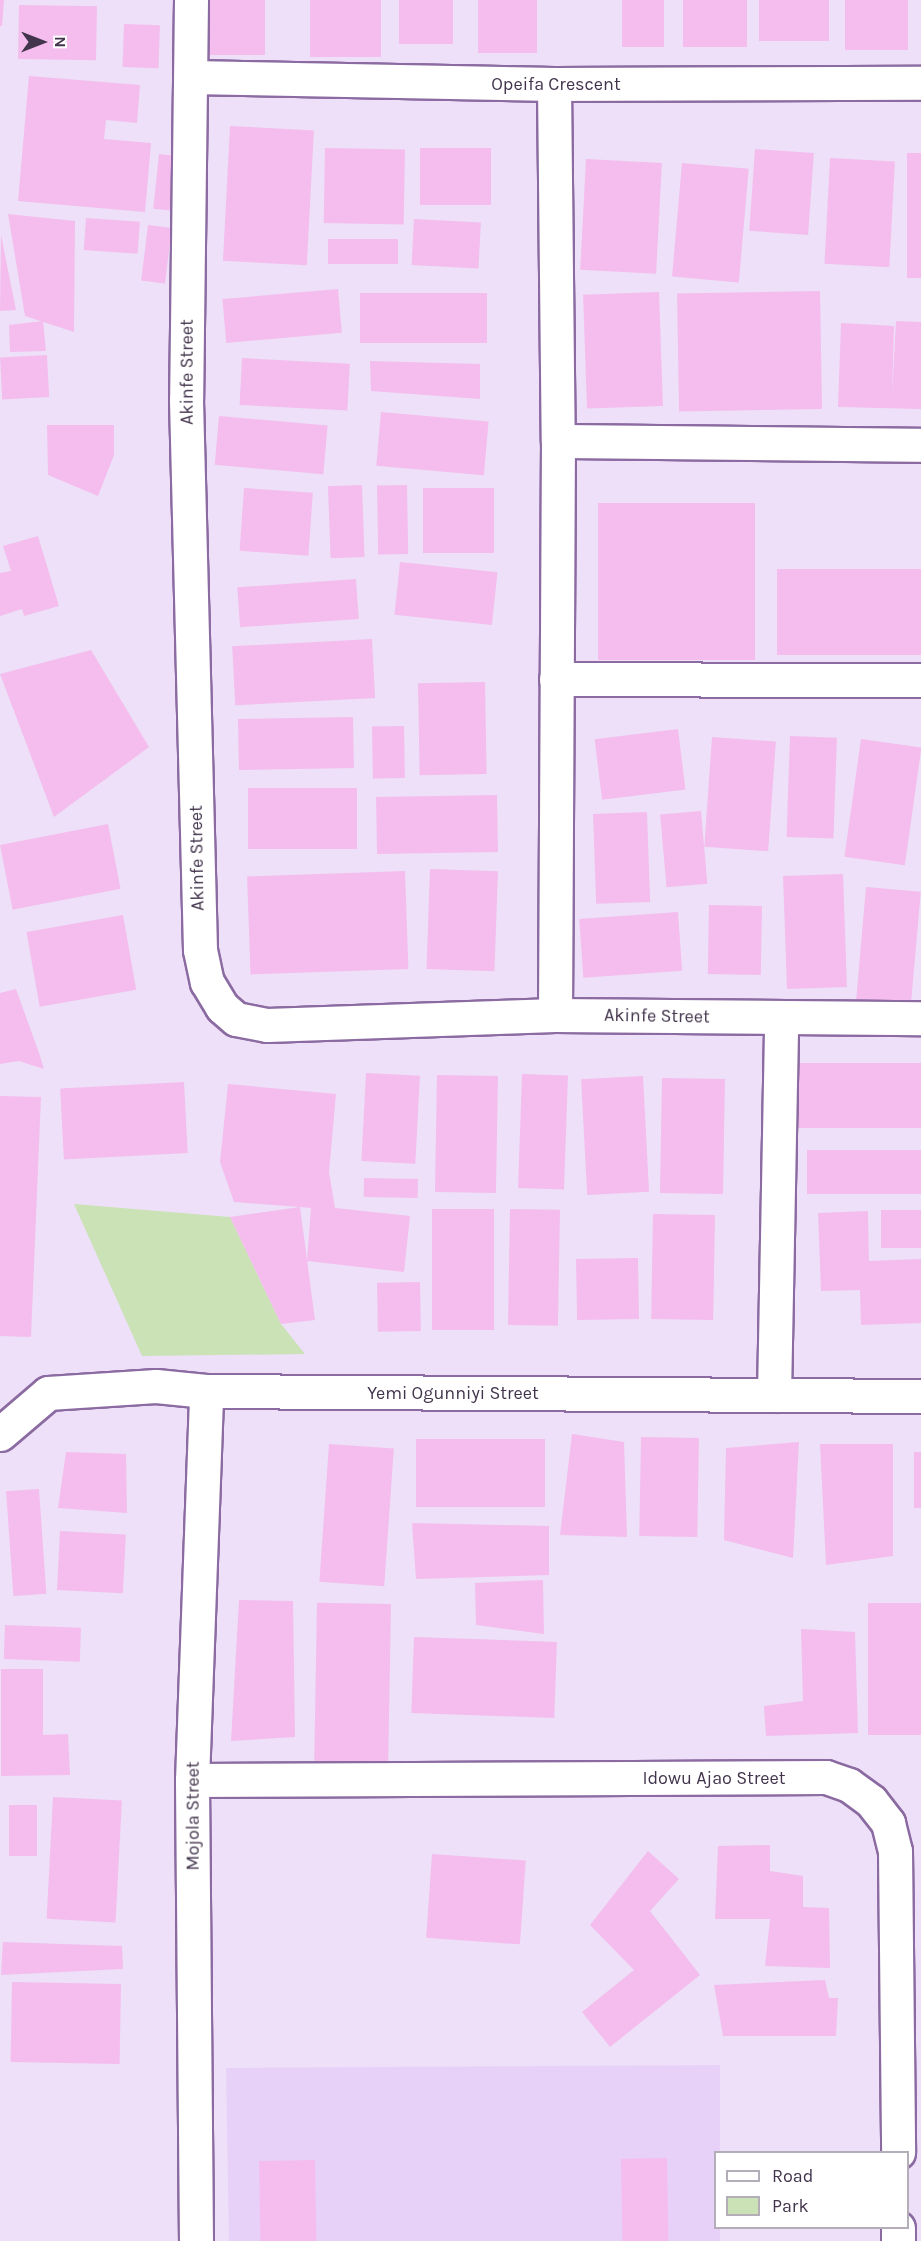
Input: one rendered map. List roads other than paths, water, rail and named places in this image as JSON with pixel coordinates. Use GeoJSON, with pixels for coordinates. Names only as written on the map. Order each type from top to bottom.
{"type":"FeatureCollection","features":[{"type":"Feature","properties":{"kind":"street","name":"Akinfe Street"},"geometry":{"type":"LineString","coordinates":[[191,0],[186,400],[200,950],[207,982],[222,1007],[236,1019],[267,1025],[555,1015],[781,1019],[921,1018]]}},
{"type":"Feature","properties":{"kind":"street","name":"Opeifa Crescent"},"geometry":{"type":"LineString","coordinates":[[191,77],[554,84],[921,83]]}},
{"type":"Feature","properties":{"kind":"street"},"geometry":{"type":"LineString","coordinates":[[554,84],[558,441],[555,1015]]}},
{"type":"Feature","properties":{"kind":"street"},"geometry":{"type":"LineString","coordinates":[[558,441],[921,445]]}},
{"type":"Feature","properties":{"kind":"street"},"geometry":{"type":"LineString","coordinates":[[556,679],[921,680]]}},
{"type":"Feature","properties":{"kind":"street"},"geometry":{"type":"LineString","coordinates":[[774,1395],[781,1019]]}},
{"type":"Feature","properties":{"kind":"street","name":"Yemi Ogunniyi Street"},"geometry":{"type":"LineString","coordinates":[[0,1434],[48,1393],[156,1386],[206,1391],[921,1396]]}},
{"type":"Feature","properties":{"kind":"street","name":"Mojola Street"},"geometry":{"type":"LineString","coordinates":[[196,2241],[192,1780],[206,1391]]}},
{"type":"Feature","properties":{"kind":"street","name":"Idowu Ajao Street"},"geometry":{"type":"LineString","coordinates":[[192,1780],[826,1777],[849,1785],[871,1801],[888,1823],[895,1851],[898,2151]]}}]}
